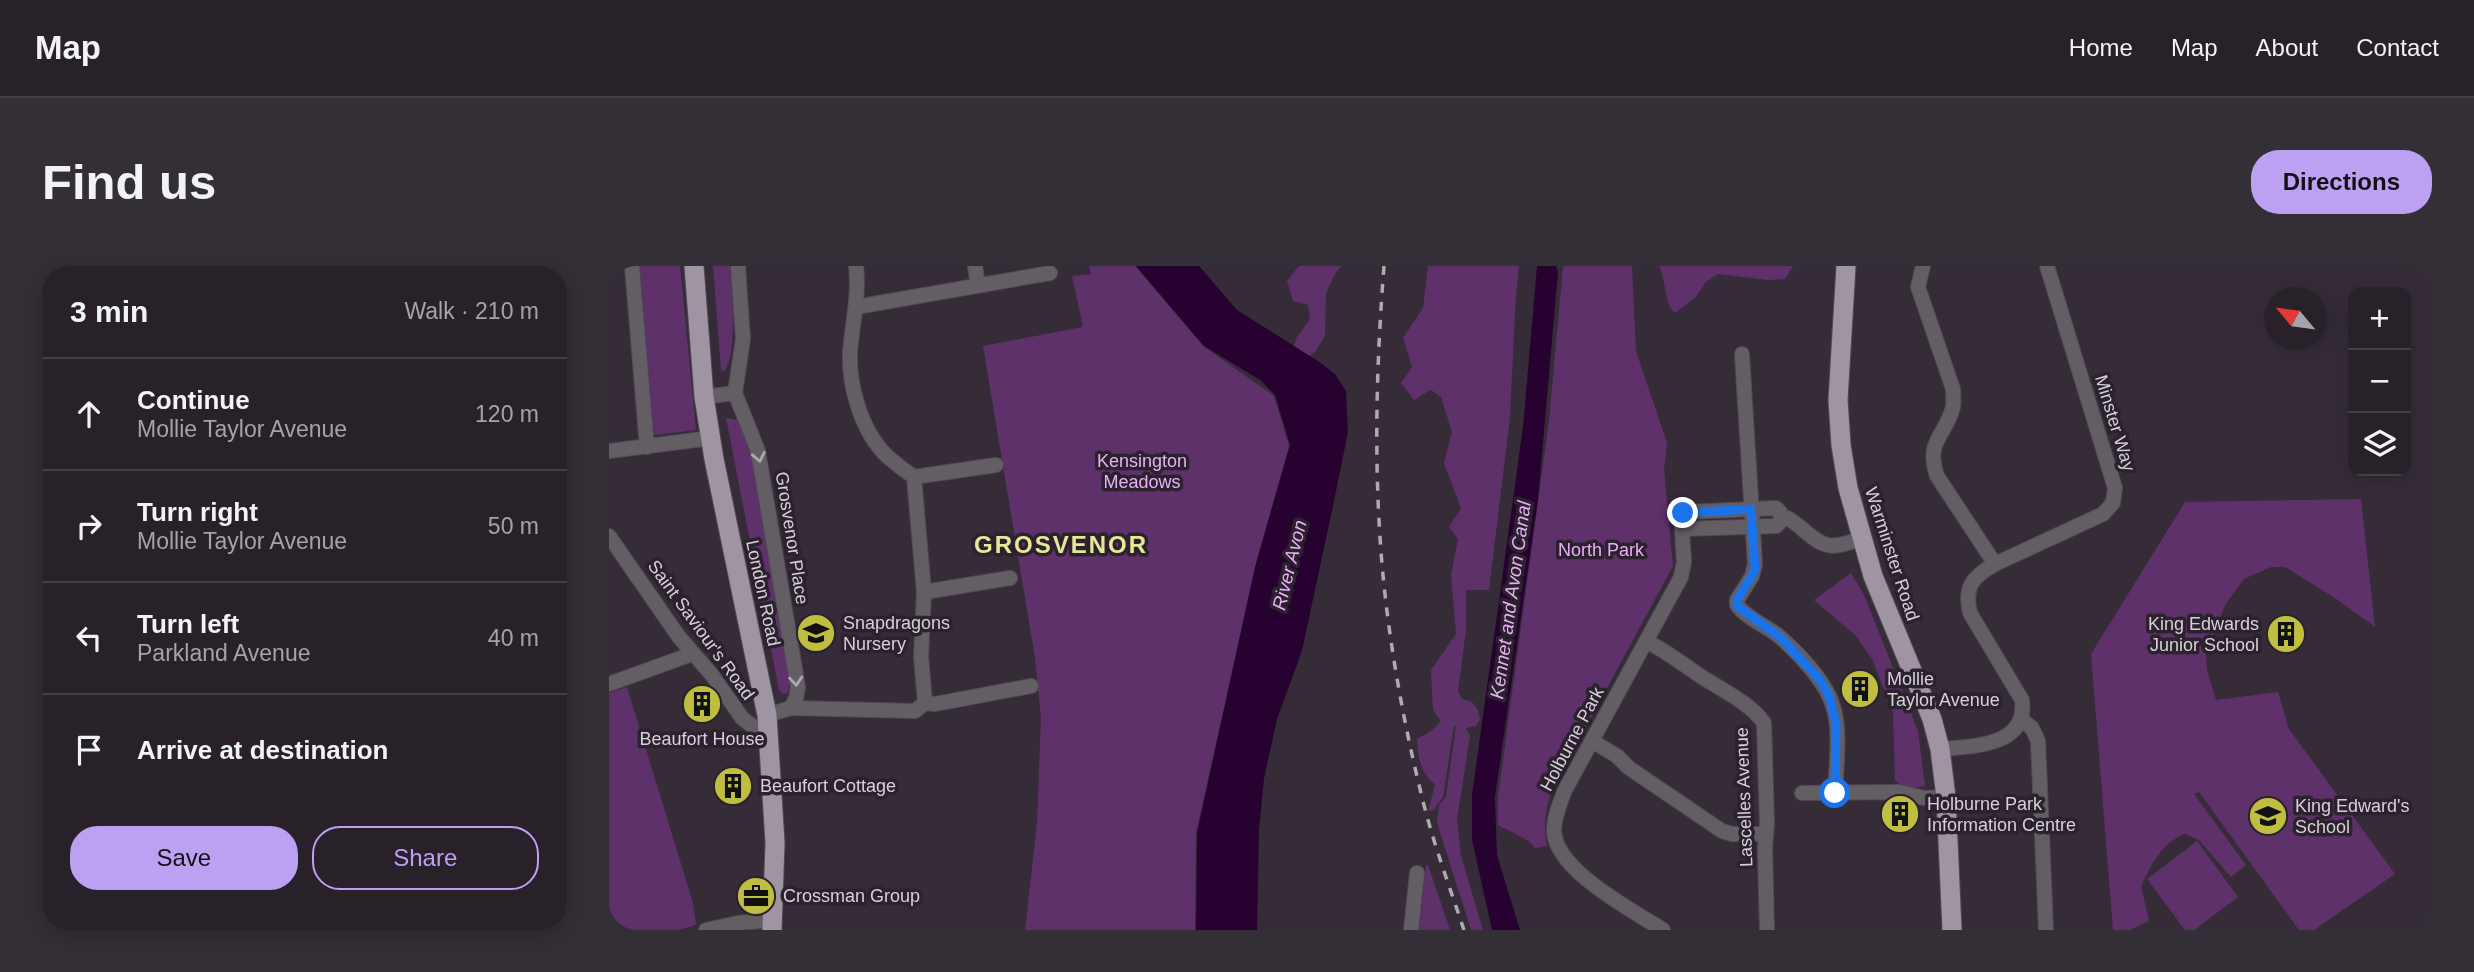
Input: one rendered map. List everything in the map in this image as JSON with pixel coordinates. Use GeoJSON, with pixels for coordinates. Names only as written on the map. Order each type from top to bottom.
{"type":"FeatureCollection","features":[{"type":"Feature","properties":{"kind":"highway","name":"London Road"},"geometry":{"type":"LineString","coordinates":[[694,266],[704,397],[767,715],[775,843],[773,925]]}},
{"type":"Feature","properties":{"kind":"highway","name":"Warminster Road"},"geometry":{"type":"LineString","coordinates":[[1846,266],[1838,400],[1845,467],[1873,576],[1932,719],[1940,749],[1946,797],[1952,930]]}},
{"type":"Feature","properties":{"kind":"street"},"geometry":{"type":"LineString","coordinates":[[632,266],[647,447]]}},
{"type":"Feature","properties":{"kind":"street"},"geometry":{"type":"LineString","coordinates":[[704,397],[735,393],[743,339],[738,266]]}},
{"type":"Feature","properties":{"kind":"street"},"geometry":{"type":"LineString","coordinates":[[856,266],[856,307],[850,345],[853,383],[862,415],[877,443],[887,457],[914,477],[996,465]]}},
{"type":"Feature","properties":{"kind":"street"},"geometry":{"type":"LineString","coordinates":[[975,266],[978,285]]}},
{"type":"Feature","properties":{"kind":"street"},"geometry":{"type":"LineString","coordinates":[[1923,266],[1918,287],[1953,389],[1953,407],[1934,446],[1931,460],[1937,475],[1995,564]]}},
{"type":"Feature","properties":{"kind":"street","name":"Minster Way"},"geometry":{"type":"LineString","coordinates":[[2021,719],[2022,700],[1970,613],[1967,600],[1970,586],[1979,573],[1995,564],[2103,514],[2113,503],[2115,488],[2047,266]]}},
{"type":"Feature","properties":{"kind":"street"},"geometry":{"type":"LineString","coordinates":[[856,307],[1039,271]]}},
{"type":"Feature","properties":{"kind":"street"},"geometry":{"type":"LineString","coordinates":[[1742,354],[1755,570],[1737,600],[1737,606],[1780,637],[1820,680],[1829,696],[1836,724],[1835,793]]}},
{"type":"Feature","properties":{"kind":"street","name":"Grosvenor Place"},"geometry":{"type":"LineString","coordinates":[[735,393],[758,451],[798,687],[791,708]]}},
{"type":"Feature","properties":{"kind":"street"},"geometry":{"type":"LineString","coordinates":[[609,451],[711,438]]}},
{"type":"Feature","properties":{"kind":"street"},"geometry":{"type":"LineString","coordinates":[[914,477],[924,592],[921,656],[925,702]]}},
{"type":"Feature","properties":{"kind":"street"},"geometry":{"type":"LineString","coordinates":[[1751,509],[1779,509],[1780,524],[1682,529],[1682,516],[1686,512],[1751,509]]}},
{"type":"Feature","properties":{"kind":"street"},"geometry":{"type":"LineString","coordinates":[[1780,516],[1789,518],[1827,547],[1862,538]]}},
{"type":"Feature","properties":{"kind":"street","name":"Holburne Park"},"geometry":{"type":"LineString","coordinates":[[1663,930],[1576,872],[1557,844],[1555,825],[1565,790],[1683,571],[1682,529]]}},
{"type":"Feature","properties":{"kind":"street","name":"Saint Saviour's Road"},"geometry":{"type":"LineString","coordinates":[[609,536],[692,654],[712,675],[744,721],[769,739]]}},
{"type":"Feature","properties":{"kind":"street"},"geometry":{"type":"LineString","coordinates":[[924,592],[1010,578]]}},
{"type":"Feature","properties":{"kind":"street","name":"Lascelles Avenue"},"geometry":{"type":"LineString","coordinates":[[1646,641],[1672,654],[1753,710],[1764,723],[1766,930]]}},
{"type":"Feature","properties":{"kind":"street"},"geometry":{"type":"LineString","coordinates":[[609,684],[692,654]]}},
{"type":"Feature","properties":{"kind":"street"},"geometry":{"type":"LineString","coordinates":[[925,702],[936,704],[1025,692]]}},
{"type":"Feature","properties":{"kind":"street"},"geometry":{"type":"LineString","coordinates":[[767,715],[791,708],[915,711],[925,702]]}},
{"type":"Feature","properties":{"kind":"street"},"geometry":{"type":"LineString","coordinates":[[1940,749],[1999,741],[2015,728],[2021,719],[2032,728],[2038,741],[2046,930]]}},
{"type":"Feature","properties":{"kind":"street"},"geometry":{"type":"LineString","coordinates":[[1592,741],[1722,831],[1732,834],[1766,834]]}},
{"type":"Feature","properties":{"kind":"street"},"geometry":{"type":"LineString","coordinates":[[1802,793],[1899,792],[1924,798],[1946,797]]}},
{"type":"Feature","properties":{"kind":"street"},"geometry":{"type":"LineString","coordinates":[[1411,930],[1417,873]]}},
{"type":"Feature","properties":{"kind":"street"},"geometry":{"type":"LineString","coordinates":[[706,930],[739,923],[773,925]]}},
{"type":"Feature","properties":{"kind":"green space"},"geometry":{"type":"Polygon","coordinates":[[[640,266],[680,266],[696,430],[654,435],[640,266]]]}},
{"type":"Feature","properties":{"kind":"green space"},"geometry":{"type":"Polygon","coordinates":[[[713,266],[730,266],[733,335],[725,371],[721,370],[713,266]]]}},
{"type":"Feature","properties":{"kind":"green space","name":"Kensington Meadows"},"geometry":{"type":"Polygon","coordinates":[[[1089,266],[1135,266],[1203,346],[1274,396],[1289,446],[1257,560],[1196,833],[1195,930],[1025,930],[1037,823],[1041,717],[1035,658],[983,346],[1083,327],[1072,276],[1091,274],[1089,266]]]}},
{"type":"Feature","properties":{"kind":"green space"},"geometry":{"type":"Polygon","coordinates":[[[1299,266],[1342,266],[1336,272],[1326,293],[1325,336],[1315,352],[1301,361],[1291,354],[1297,337],[1310,319],[1308,305],[1293,301],[1287,281],[1299,266]]]}},
{"type":"Feature","properties":{"kind":"green space"},"geometry":{"type":"Polygon","coordinates":[[[1428,266],[1519,266],[1510,417],[1489,590],[1466,590],[1466,629],[1458,692],[1462,699],[1472,702],[1480,719],[1476,726],[1466,728],[1470,736],[1457,819],[1461,856],[1483,930],[1471,930],[1437,823],[1439,805],[1446,796],[1456,726],[1443,797],[1434,809],[1428,812],[1435,784],[1423,770],[1417,746],[1417,739],[1441,721],[1433,710],[1431,670],[1456,634],[1451,575],[1458,539],[1449,527],[1461,508],[1444,463],[1452,432],[1441,397],[1431,390],[1414,400],[1401,383],[1412,367],[1403,338],[1423,308],[1428,266]]]}},
{"type":"Feature","properties":{"kind":"green space","name":"North Park"},"geometry":{"type":"Polygon","coordinates":[[[1563,266],[1632,266],[1636,351],[1667,443],[1664,469],[1673,566],[1553,788],[1545,817],[1547,846],[1535,848],[1529,841],[1498,825],[1498,797],[1549,421],[1563,266]]]}},
{"type":"Feature","properties":{"kind":"green space"},"geometry":{"type":"Polygon","coordinates":[[[1659,266],[1793,266],[1785,279],[1768,280],[1718,274],[1706,282],[1696,297],[1675,313],[1667,298],[1659,266]]]}},
{"type":"Feature","properties":{"kind":"green space"},"geometry":{"type":"Polygon","coordinates":[[[726,418],[739,420],[749,433],[790,683],[788,693],[783,694],[779,690],[726,418]]]}},
{"type":"Feature","properties":{"kind":"green space"},"geometry":{"type":"Polygon","coordinates":[[[2361,499],[2375,627],[2285,567],[2271,567],[2244,579],[2225,605],[2206,655],[2207,670],[2216,700],[2278,692],[2289,729],[2395,874],[2314,930],[2299,930],[2199,792],[2194,794],[2246,865],[2231,877],[2199,840],[2185,834],[2163,849],[2141,886],[2149,921],[2130,930],[2113,930],[2091,654],[2185,502],[2361,499]]]}},
{"type":"Feature","properties":{"kind":"green space"},"geometry":{"type":"Polygon","coordinates":[[[1851,573],[1864,595],[1918,731],[1925,786],[1905,786],[1895,780],[1893,712],[1872,659],[1856,636],[1814,600],[1851,573]]]}},
{"type":"Feature","properties":{"kind":"green space"},"geometry":{"type":"Polygon","coordinates":[[[627,687],[693,903],[696,925],[678,930],[612,930],[609,921],[609,693],[627,687]]]}},
{"type":"Feature","properties":{"kind":"green space"},"geometry":{"type":"Polygon","coordinates":[[[2197,841],[2238,897],[2194,930],[2185,930],[2147,879],[2197,841]]]}},
{"type":"Feature","properties":{"kind":"green space"},"geometry":{"type":"Polygon","coordinates":[[[1428,865],[1450,930],[1419,930],[1428,865]]]}},
{"type":"Feature","properties":{"kind":"water","name":"River Avon"},"geometry":{"type":"Polygon","coordinates":[[[1136,266],[1199,266],[1237,310],[1321,363],[1335,374],[1346,391],[1348,432],[1334,501],[1302,651],[1277,719],[1264,779],[1259,830],[1257,930],[1196,930],[1197,833],[1255,567],[1290,445],[1275,395],[1260,380],[1204,346],[1136,266]]]}},
{"type":"Feature","properties":{"kind":"water","name":"Kennet and Avon Canal"},"geometry":{"type":"Polygon","coordinates":[[[1537,266],[1556,266],[1558,272],[1538,500],[1495,797],[1497,855],[1520,930],[1492,930],[1472,840],[1472,795],[1523,427],[1537,266]]]}},
{"type":"Feature","properties":{"kind":"railway"},"geometry":{"type":"LineString","coordinates":[[1384,266],[1377,435],[1382,569],[1401,698],[1421,793],[1435,845],[1464,930]]}},
{"type":"Feature","properties":{"kind":"place","name":"Snapdragons Nursery"},"geometry":{"type":"Point","coordinates":[816,633]}},
{"type":"Feature","properties":{"kind":"place","name":"King Edwards Junior School"},"geometry":{"type":"Point","coordinates":[2286,634]}},
{"type":"Feature","properties":{"kind":"place","name":"Mollie Taylor Avenue"},"geometry":{"type":"Point","coordinates":[1860,689]}},
{"type":"Feature","properties":{"kind":"place","name":"Beaufort House"},"geometry":{"type":"Point","coordinates":[702,704]}},
{"type":"Feature","properties":{"kind":"place","name":"Beaufort Cottage"},"geometry":{"type":"Point","coordinates":[733,786]}},
{"type":"Feature","properties":{"kind":"place","name":"Holburne Park Information Centre"},"geometry":{"type":"Point","coordinates":[1900,814]}},
{"type":"Feature","properties":{"kind":"place","name":"King Edward's School"},"geometry":{"type":"Point","coordinates":[2268,816]}},
{"type":"Feature","properties":{"kind":"place","name":"Crossman Group"},"geometry":{"type":"Point","coordinates":[756,896]}},
{"type":"Feature","properties":{"kind":"district","name":"GROSVENOR"},"geometry":{"type":"Point","coordinates":[1061,545]}},
{"type":"Feature","properties":{"kind":"route"},"geometry":{"type":"LineString","coordinates":[[1683,513],[1751,509],[1755,570],[1737,600],[1737,606],[1780,637],[1820,680],[1829,696],[1836,724],[1835,793]]}}]}
